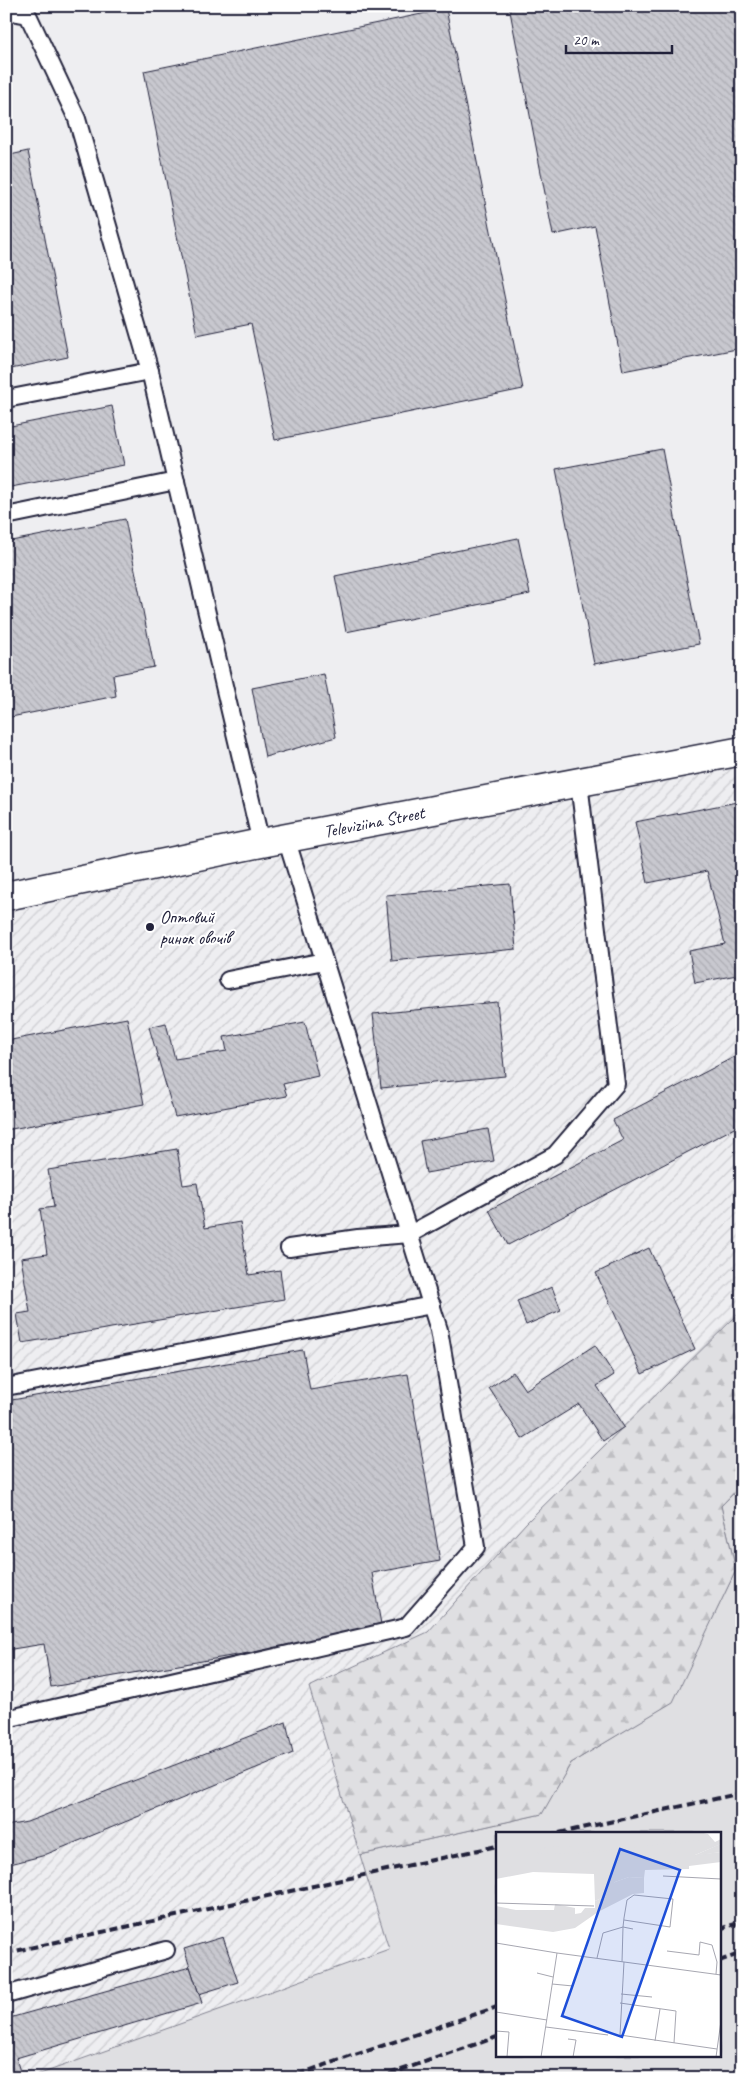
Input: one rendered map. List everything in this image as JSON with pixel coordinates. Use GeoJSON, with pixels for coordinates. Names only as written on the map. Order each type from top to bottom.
{"type":"FeatureCollection","features":[{"type":"Feature","properties":{"kind":"street","name":"Televiziina Street"},"geometry":{"type":"LineString","coordinates":[[6,896],[274,841],[742,751]]}},
{"type":"Feature","properties":{"kind":"lane"},"geometry":{"type":"LineString","coordinates":[[6,11],[28,15],[77,119],[150,372],[176,481],[274,841],[324,961],[440,1330],[476,1547],[406,1627],[6,1719]]}},
{"type":"Feature","properties":{"kind":"lane"},"geometry":{"type":"LineString","coordinates":[[6,399],[150,372]]}},
{"type":"Feature","properties":{"kind":"lane"},"geometry":{"type":"LineString","coordinates":[[6,516],[176,481]]}},
{"type":"Feature","properties":{"kind":"lane"},"geometry":{"type":"LineString","coordinates":[[289,1248],[358,1238],[410,1234],[555,1155],[616,1084],[579,783]]}},
{"type":"Feature","properties":{"kind":"lane"},"geometry":{"type":"LineString","coordinates":[[228,980],[324,961]]}},
{"type":"Feature","properties":{"kind":"lane"},"geometry":{"type":"LineString","coordinates":[[6,1387],[432,1305]]}},
{"type":"Feature","properties":{"kind":"lane"},"geometry":{"type":"LineString","coordinates":[[6,1995],[166,1950]]}},
{"type":"Feature","properties":{"kind":"shaded area"},"geometry":{"type":"Polygon","coordinates":[[[6,6],[742,6],[742,737],[6,880],[6,6]]]}},
{"type":"Feature","properties":{"kind":"shaded area"},"geometry":{"type":"Polygon","coordinates":[[[742,766],[742,1310],[526,1523],[428,1632],[309,1687],[389,1949],[29,2078],[6,2078],[6,911],[539,804],[742,766]]]}},
{"type":"Feature","properties":{"kind":"green space"},"geometry":{"type":"Polygon","coordinates":[[[742,1310],[742,1484],[721,1506],[736,1570],[673,1702],[571,1763],[542,1814],[360,1855],[309,1687],[428,1632],[526,1523],[742,1310]]]}},
{"type":"Feature","properties":{"kind":"green space"},"geometry":{"type":"Polygon","coordinates":[[[742,1485],[742,2078],[29,2078],[389,1949],[360,1855],[541,1814],[571,1763],[672,1702],[736,1570],[721,1506],[742,1485]]]}},
{"type":"Feature","properties":{"kind":"building"},"geometry":{"type":"Polygon","coordinates":[[[509,6],[742,6],[742,348],[623,371],[595,226],[553,235],[509,6]]]}},
{"type":"Feature","properties":{"kind":"building"},"geometry":{"type":"Polygon","coordinates":[[[446,9],[523,389],[275,440],[251,324],[197,335],[144,71],[446,9]]]}},
{"type":"Feature","properties":{"kind":"building"},"geometry":{"type":"Polygon","coordinates":[[[6,79],[11,102],[6,103],[6,79]]]}},
{"type":"Feature","properties":{"kind":"building"},"geometry":{"type":"Polygon","coordinates":[[[28,151],[68,357],[6,370],[6,156],[28,151]]]}},
{"type":"Feature","properties":{"kind":"building"},"geometry":{"type":"Polygon","coordinates":[[[112,406],[124,465],[6,488],[6,427],[112,406]]]}},
{"type":"Feature","properties":{"kind":"building"},"geometry":{"type":"Polygon","coordinates":[[[662,449],[699,644],[594,664],[556,469],[662,449]]]}},
{"type":"Feature","properties":{"kind":"building"},"geometry":{"type":"Polygon","coordinates":[[[125,519],[154,667],[113,675],[116,696],[6,718],[6,542],[125,519]]]}},
{"type":"Feature","properties":{"kind":"building"},"geometry":{"type":"Polygon","coordinates":[[[518,538],[530,594],[346,632],[335,576],[518,538]]]}},
{"type":"Feature","properties":{"kind":"building"},"geometry":{"type":"Polygon","coordinates":[[[324,674],[336,737],[265,757],[252,688],[324,674]]]}},
{"type":"Feature","properties":{"kind":"building"},"geometry":{"type":"Polygon","coordinates":[[[737,802],[742,819],[742,974],[695,983],[689,951],[725,944],[707,871],[648,883],[635,822],[737,802]]]}},
{"type":"Feature","properties":{"kind":"building"},"geometry":{"type":"Polygon","coordinates":[[[510,884],[516,949],[392,961],[386,895],[510,884]]]}},
{"type":"Feature","properties":{"kind":"building"},"geometry":{"type":"Polygon","coordinates":[[[497,1002],[505,1076],[381,1088],[373,1014],[497,1002]]]}},
{"type":"Feature","properties":{"kind":"building"},"geometry":{"type":"Polygon","coordinates":[[[127,1018],[144,1104],[6,1130],[6,1041],[127,1018]]]}},
{"type":"Feature","properties":{"kind":"building"},"geometry":{"type":"Polygon","coordinates":[[[305,1022],[318,1076],[283,1084],[287,1096],[175,1117],[149,1027],[166,1023],[175,1059],[227,1051],[224,1037],[305,1022]]]}},
{"type":"Feature","properties":{"kind":"building"},"geometry":{"type":"Polygon","coordinates":[[[736,1056],[742,1067],[742,1124],[508,1245],[489,1210],[623,1140],[613,1120],[736,1056]]]}},
{"type":"Feature","properties":{"kind":"building"},"geometry":{"type":"Polygon","coordinates":[[[488,1129],[494,1161],[426,1173],[420,1141],[488,1129]]]}},
{"type":"Feature","properties":{"kind":"building"},"geometry":{"type":"Polygon","coordinates":[[[177,1149],[183,1185],[197,1183],[205,1228],[240,1222],[249,1275],[280,1270],[284,1299],[22,1343],[17,1314],[30,1312],[21,1258],[47,1254],[40,1209],[54,1207],[48,1170],[177,1149]]]}},
{"type":"Feature","properties":{"kind":"building"},"geometry":{"type":"Polygon","coordinates":[[[649,1248],[695,1349],[642,1374],[596,1273],[649,1248]]]}},
{"type":"Feature","properties":{"kind":"building"},"geometry":{"type":"Polygon","coordinates":[[[552,1287],[561,1310],[526,1325],[517,1301],[552,1287]]]}},
{"type":"Feature","properties":{"kind":"building"},"geometry":{"type":"Polygon","coordinates":[[[595,1345],[614,1375],[597,1386],[624,1427],[603,1441],[579,1404],[522,1439],[489,1388],[513,1372],[525,1390],[595,1345]]]}},
{"type":"Feature","properties":{"kind":"building"},"geometry":{"type":"Polygon","coordinates":[[[303,1350],[310,1390],[408,1374],[440,1561],[372,1573],[382,1630],[51,1687],[44,1644],[6,1650],[6,1401],[303,1350]]]}},
{"type":"Feature","properties":{"kind":"building"},"geometry":{"type":"Polygon","coordinates":[[[286,1722],[293,1753],[42,1856],[6,1865],[6,1826],[27,1822],[286,1722]]]}},
{"type":"Feature","properties":{"kind":"building"},"geometry":{"type":"Polygon","coordinates":[[[223,1937],[238,1982],[199,1994],[184,1949],[223,1937]]]}},
{"type":"Feature","properties":{"kind":"building"},"geometry":{"type":"Polygon","coordinates":[[[190,1967],[202,2003],[16,2058],[21,2075],[6,2078],[6,2019],[190,1967]]]}},
{"type":"Feature","properties":{"kind":"railway"},"geometry":{"type":"LineString","coordinates":[[564,1832],[742,1793]]}},
{"type":"Feature","properties":{"kind":"railway"},"geometry":{"type":"LineString","coordinates":[[6,1953],[496,1846]]}},
{"type":"Feature","properties":{"kind":"railway"},"geometry":{"type":"LineString","coordinates":[[720,1929],[742,1922]]}},
{"type":"Feature","properties":{"kind":"railway"},"geometry":{"type":"LineString","coordinates":[[720,1961],[742,1953]]}},
{"type":"Feature","properties":{"kind":"railway"},"geometry":{"type":"LineString","coordinates":[[287,2078],[496,2007]]}},
{"type":"Feature","properties":{"kind":"railway"},"geometry":{"type":"LineString","coordinates":[[378,2078],[496,2037]]}},
{"type":"Feature","properties":{"kind":"place","name":"Оптовий ринок овочів"},"geometry":{"type":"Point","coordinates":[150,927]}}]}
